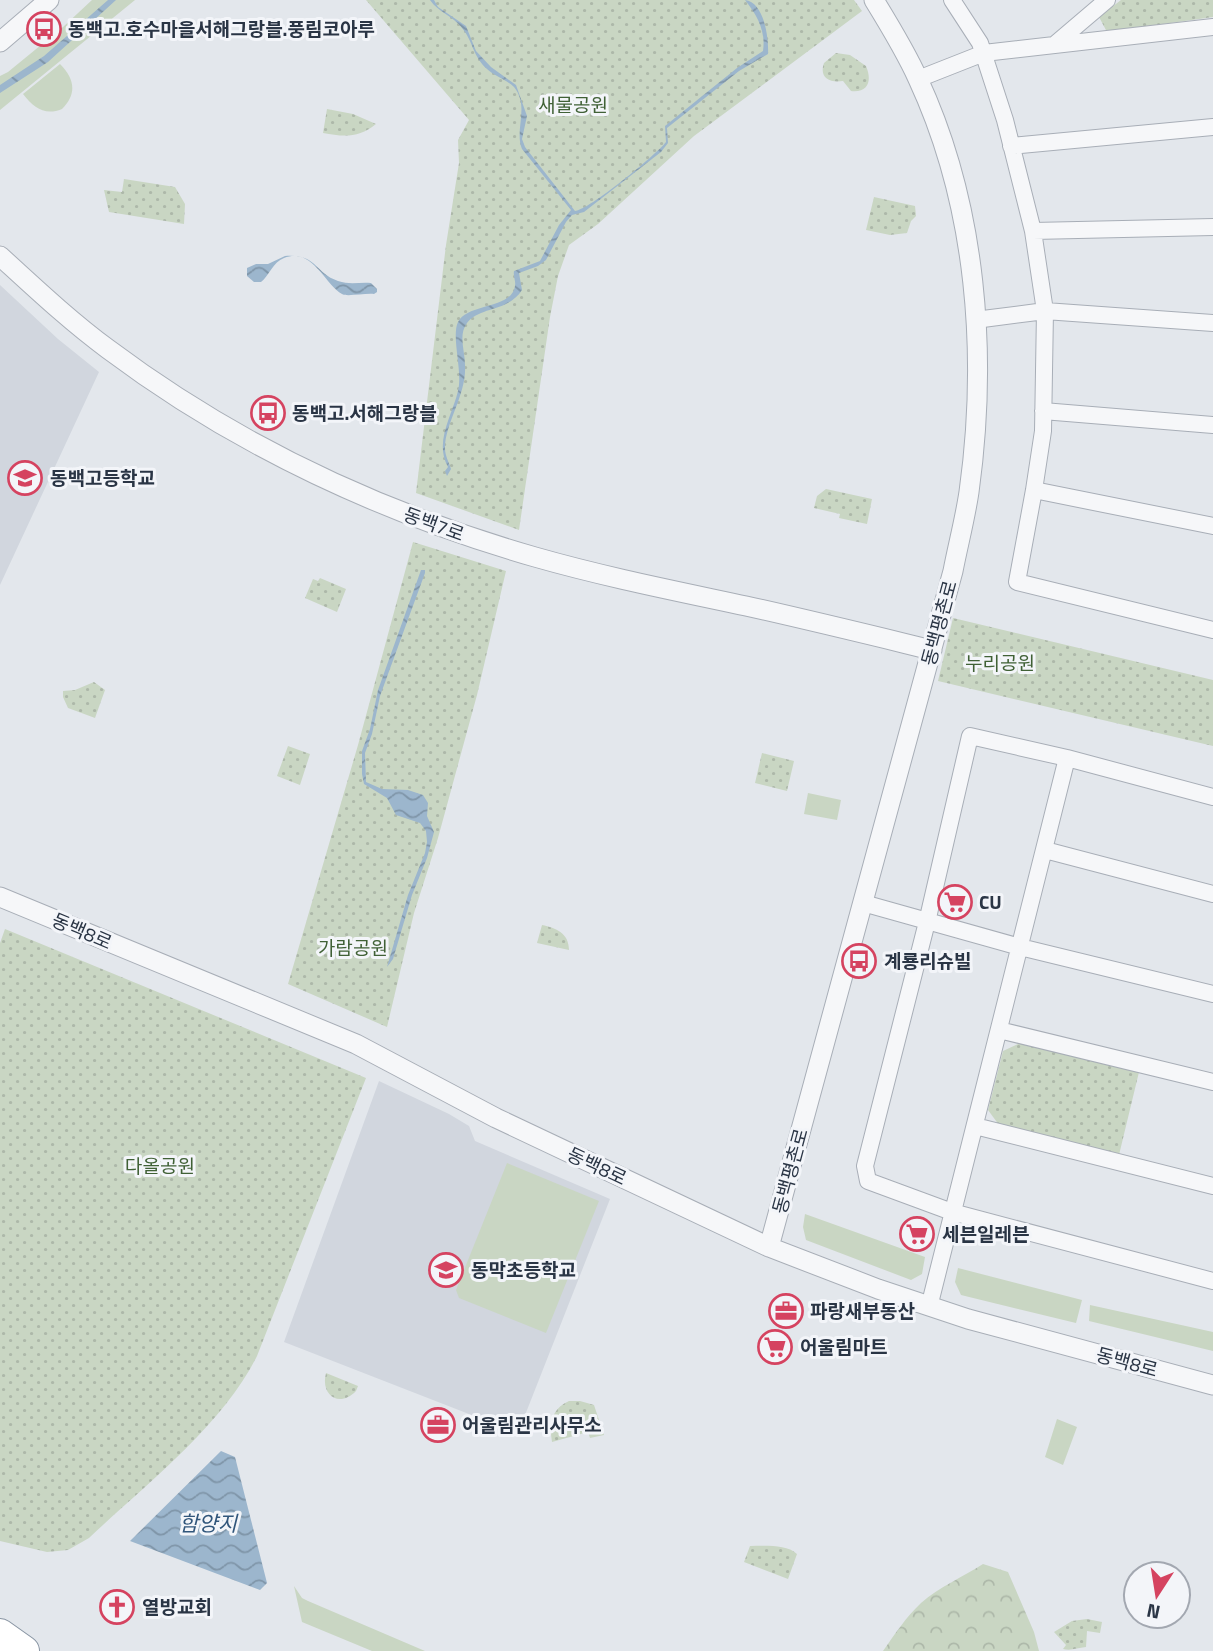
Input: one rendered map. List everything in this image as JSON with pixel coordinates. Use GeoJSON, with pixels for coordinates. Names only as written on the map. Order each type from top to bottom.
{"type":"FeatureCollection","features":[{"type":"Feature","properties":{"kind":"highway"},"geometry":{"type":"LineString","coordinates":[[0,1634],[24,1651]]}},
{"type":"Feature","properties":{"kind":"street"},"geometry":{"type":"LineString","coordinates":[[0,42],[49,0]]}},
{"type":"Feature","properties":{"kind":"street","name":"동백평촌로"},"geometry":{"type":"LineString","coordinates":[[769,1247],[953,571],[969,494],[976,418],[975,320],[969,254],[960,204],[946,153],[918,79],[874,0]]}},
{"type":"Feature","properties":{"kind":"street"},"geometry":{"type":"LineString","coordinates":[[1054,45],[1107,0]]}},
{"type":"Feature","properties":{"kind":"street"},"geometry":{"type":"LineString","coordinates":[[955,1],[981,43],[984,53],[1033,231],[1045,311],[1043,431],[1017,582],[1213,630]]}},
{"type":"Feature","properties":{"kind":"street"},"geometry":{"type":"LineString","coordinates":[[918,79],[984,53],[1213,27]]}},
{"type":"Feature","properties":{"kind":"street"},"geometry":{"type":"LineString","coordinates":[[1011,146],[1213,127]]}},
{"type":"Feature","properties":{"kind":"street"},"geometry":{"type":"LineString","coordinates":[[1033,231],[1213,228]]}},
{"type":"Feature","properties":{"kind":"street","name":"동백7로"},"geometry":{"type":"LineString","coordinates":[[0,256],[110,351],[186,401],[257,445],[377,503],[499,546],[613,578],[932,650]]}},
{"type":"Feature","properties":{"kind":"street"},"geometry":{"type":"LineString","coordinates":[[975,320],[1045,311],[1213,323]]}},
{"type":"Feature","properties":{"kind":"street"},"geometry":{"type":"LineString","coordinates":[[1043,411],[1213,425]]}},
{"type":"Feature","properties":{"kind":"street"},"geometry":{"type":"LineString","coordinates":[[1034,490],[1213,526]]}},
{"type":"Feature","properties":{"kind":"street"},"geometry":{"type":"LineString","coordinates":[[1213,797],[1067,758],[970,736],[927,922],[864,1166],[868,1181],[952,1212],[1213,1280]]}},
{"type":"Feature","properties":{"kind":"street"},"geometry":{"type":"LineString","coordinates":[[929,1307],[1067,758]]}},
{"type":"Feature","properties":{"kind":"street"},"geometry":{"type":"LineString","coordinates":[[1045,850],[1213,894]]}},
{"type":"Feature","properties":{"kind":"street","name":"동백8로"},"geometry":{"type":"LineString","coordinates":[[0,897],[356,1044],[496,1118],[769,1247],[929,1307],[1213,1385]]}},
{"type":"Feature","properties":{"kind":"street"},"geometry":{"type":"LineString","coordinates":[[863,903],[1020,947],[1213,994]]}},
{"type":"Feature","properties":{"kind":"street"},"geometry":{"type":"LineString","coordinates":[[999,1030],[1213,1082]]}},
{"type":"Feature","properties":{"kind":"street"},"geometry":{"type":"LineString","coordinates":[[975,1126],[1213,1186]]}},
{"type":"Feature","properties":{"kind":"shaded area","name":"동백고등학교"},"geometry":{"type":"Polygon","coordinates":[[[0,285],[58,339],[99,372],[0,585],[0,285]]]}},
{"type":"Feature","properties":{"kind":"shaded area","name":"동막초등학교"},"geometry":{"type":"Polygon","coordinates":[[[379,1081],[469,1126],[475,1141],[610,1199],[518,1433],[284,1342],[379,1081]]]}},
{"type":"Feature","properties":{"kind":"green space"},"geometry":{"type":"Polygon","coordinates":[[[92,0],[135,0],[0,110],[0,76],[63,27],[92,0]]]}},
{"type":"Feature","properties":{"kind":"green space","name":"새물공원"},"geometry":{"type":"Polygon","coordinates":[[[366,0],[854,0],[862,11],[694,136],[598,224],[569,245],[558,276],[550,317],[519,530],[416,493],[446,245],[459,163],[458,140],[469,120],[366,0]]]}},
{"type":"Feature","properties":{"kind":"green space"},"geometry":{"type":"Polygon","coordinates":[[[1121,0],[1213,0],[1213,17],[1107,32],[1099,17],[1121,0]]]}},
{"type":"Feature","properties":{"kind":"green space"},"geometry":{"type":"Polygon","coordinates":[[[836,53],[850,55],[866,66],[869,81],[865,88],[851,91],[843,81],[833,81],[824,76],[824,63],[836,53]]]}},
{"type":"Feature","properties":{"kind":"green space"},"geometry":{"type":"Polygon","coordinates":[[[60,64],[69,75],[72,92],[62,109],[45,111],[31,103],[23,94],[60,64]]]}},
{"type":"Feature","properties":{"kind":"green space"},"geometry":{"type":"Polygon","coordinates":[[[327,109],[353,114],[376,124],[364,132],[351,135],[323,133],[327,109]]]}},
{"type":"Feature","properties":{"kind":"green space"},"geometry":{"type":"Polygon","coordinates":[[[124,179],[175,187],[185,204],[184,224],[109,212],[104,190],[122,192],[124,179]]]}},
{"type":"Feature","properties":{"kind":"green space"},"geometry":{"type":"Polygon","coordinates":[[[874,197],[915,206],[916,216],[907,233],[890,235],[866,230],[874,197]]]}},
{"type":"Feature","properties":{"kind":"green space"},"geometry":{"type":"Polygon","coordinates":[[[826,489],[872,499],[867,524],[839,518],[840,514],[814,508],[817,496],[826,489]]]}},
{"type":"Feature","properties":{"kind":"green space","name":"가람공원"},"geometry":{"type":"Polygon","coordinates":[[[413,542],[506,571],[477,695],[438,838],[414,913],[387,1027],[288,984],[358,745],[413,542]]]}},
{"type":"Feature","properties":{"kind":"green space"},"geometry":{"type":"Polygon","coordinates":[[[320,578],[346,589],[337,612],[305,598],[313,579],[318,581],[320,578]]]}},
{"type":"Feature","properties":{"kind":"green space","name":"누리공원"},"geometry":{"type":"Polygon","coordinates":[[[953,618],[1213,680],[1213,746],[938,681],[953,618]]]}},
{"type":"Feature","properties":{"kind":"green space"},"geometry":{"type":"Polygon","coordinates":[[[94,682],[105,690],[95,718],[68,708],[63,691],[75,690],[94,682]]]}},
{"type":"Feature","properties":{"kind":"green space"},"geometry":{"type":"Polygon","coordinates":[[[288,746],[310,754],[300,785],[277,776],[288,746]]]}},
{"type":"Feature","properties":{"kind":"green space"},"geometry":{"type":"Polygon","coordinates":[[[762,753],[794,761],[787,791],[755,783],[762,753]]]}},
{"type":"Feature","properties":{"kind":"green space"},"geometry":{"type":"Polygon","coordinates":[[[808,793],[841,800],[837,820],[804,814],[808,793]]]}},
{"type":"Feature","properties":{"kind":"green space"},"geometry":{"type":"Polygon","coordinates":[[[542,925],[561,932],[567,939],[569,950],[537,943],[542,925]]]}},
{"type":"Feature","properties":{"kind":"green space","name":"다올공원"},"geometry":{"type":"Polygon","coordinates":[[[5,929],[366,1078],[257,1356],[242,1382],[181,1453],[89,1538],[68,1550],[47,1552],[0,1541],[0,943],[5,929]]]}},
{"type":"Feature","properties":{"kind":"green space"},"geometry":{"type":"Polygon","coordinates":[[[1020,1043],[1139,1072],[1119,1155],[999,1125],[988,1110],[1003,1051],[1020,1043]]]}},
{"type":"Feature","properties":{"kind":"green space"},"geometry":{"type":"Polygon","coordinates":[[[507,1163],[599,1201],[546,1333],[459,1298],[456,1290],[507,1163]]]}},
{"type":"Feature","properties":{"kind":"green space"},"geometry":{"type":"Polygon","coordinates":[[[805,1214],[925,1257],[922,1274],[911,1280],[806,1240],[803,1227],[805,1214]]]}},
{"type":"Feature","properties":{"kind":"green space"},"geometry":{"type":"Polygon","coordinates":[[[958,1268],[1082,1300],[1076,1323],[961,1295],[955,1282],[958,1268]]]}},
{"type":"Feature","properties":{"kind":"green space"},"geometry":{"type":"Polygon","coordinates":[[[1090,1305],[1213,1332],[1213,1351],[1089,1321],[1090,1305]]]}},
{"type":"Feature","properties":{"kind":"green space"},"geometry":{"type":"Polygon","coordinates":[[[326,1373],[358,1386],[356,1391],[344,1399],[333,1397],[326,1388],[326,1373]]]}},
{"type":"Feature","properties":{"kind":"green space"},"geometry":{"type":"Polygon","coordinates":[[[569,1401],[594,1405],[604,1435],[590,1438],[588,1432],[552,1442],[551,1429],[555,1413],[569,1401]]]}},
{"type":"Feature","properties":{"kind":"green space"},"geometry":{"type":"Polygon","coordinates":[[[1057,1419],[1077,1427],[1063,1465],[1045,1457],[1057,1419]]]}},
{"type":"Feature","properties":{"kind":"green space"},"geometry":{"type":"Polygon","coordinates":[[[750,1546],[781,1547],[797,1554],[788,1579],[744,1562],[750,1546]]]}},
{"type":"Feature","properties":{"kind":"green space"},"geometry":{"type":"Polygon","coordinates":[[[983,1564],[1008,1572],[1034,1632],[1039,1651],[883,1651],[921,1603],[983,1564]]]}},
{"type":"Feature","properties":{"kind":"green space"},"geometry":{"type":"Polygon","coordinates":[[[294,1586],[302,1598],[308,1601],[425,1651],[372,1651],[302,1622],[294,1586]]]}},
{"type":"Feature","properties":{"kind":"green space"},"geometry":{"type":"Polygon","coordinates":[[[1087,1619],[1102,1622],[1100,1633],[1087,1631],[1086,1647],[1063,1649],[1066,1645],[1054,1632],[1072,1621],[1087,1619]]]}},
{"type":"Feature","properties":{"kind":"water"},"geometry":{"type":"Polygon","coordinates":[[[108,0],[116,0],[48,62],[0,93],[0,85],[44,56],[108,0]]]}},
{"type":"Feature","properties":{"kind":"water"},"geometry":{"type":"Polygon","coordinates":[[[430,0],[434,0],[438,7],[466,26],[476,51],[491,67],[516,85],[527,116],[522,139],[525,147],[575,211],[594,202],[637,169],[666,142],[665,126],[737,68],[763,51],[760,24],[745,0],[757,7],[761,14],[768,47],[768,54],[739,71],[667,128],[668,143],[661,152],[584,212],[572,215],[546,260],[519,273],[522,290],[516,297],[502,306],[479,314],[467,323],[462,338],[465,360],[463,387],[446,438],[445,451],[451,469],[447,476],[443,439],[458,391],[458,322],[471,312],[506,299],[515,284],[514,271],[540,261],[559,225],[571,210],[522,149],[521,102],[514,87],[482,64],[462,28],[437,8],[430,0]]]}},
{"type":"Feature","properties":{"kind":"water"},"geometry":{"type":"Polygon","coordinates":[[[285,256],[294,256],[280,260],[261,282],[254,282],[247,276],[247,268],[256,264],[268,264],[285,256]]]}},
{"type":"Feature","properties":{"kind":"water"},"geometry":{"type":"Polygon","coordinates":[[[303,258],[310,261],[330,278],[347,283],[371,283],[377,292],[342,294],[318,268],[303,258]]]}},
{"type":"Feature","properties":{"kind":"water"},"geometry":{"type":"Polygon","coordinates":[[[421,570],[425,570],[425,573],[380,696],[365,753],[366,782],[382,789],[408,790],[423,795],[428,803],[427,816],[434,832],[393,959],[387,967],[408,895],[425,853],[426,831],[420,823],[396,815],[387,798],[364,784],[362,751],[370,729],[378,690],[421,570]]]}},
{"type":"Feature","properties":{"kind":"water","name":"함양지"},"geometry":{"type":"Polygon","coordinates":[[[221,1451],[235,1457],[267,1583],[260,1590],[130,1541],[221,1451]]]}},
{"type":"Feature","properties":{"kind":"place","name":"동백고.호수마을서해그랑블.풍림코아루"},"geometry":{"type":"Point","coordinates":[44,29]}},
{"type":"Feature","properties":{"kind":"place","name":"동백고.서해그랑블"},"geometry":{"type":"Point","coordinates":[268,413]}},
{"type":"Feature","properties":{"kind":"place","name":"동백고등학교"},"geometry":{"type":"Point","coordinates":[25,478]}},
{"type":"Feature","properties":{"kind":"place","name":"CU"},"geometry":{"type":"Point","coordinates":[955,902]}},
{"type":"Feature","properties":{"kind":"place","name":"계룡리슈빌"},"geometry":{"type":"Point","coordinates":[859,961]}},
{"type":"Feature","properties":{"kind":"place","name":"세븐일레븐"},"geometry":{"type":"Point","coordinates":[917,1234]}},
{"type":"Feature","properties":{"kind":"place","name":"동막초등학교"},"geometry":{"type":"Point","coordinates":[446,1270]}},
{"type":"Feature","properties":{"kind":"place","name":"파랑새부동산"},"geometry":{"type":"Point","coordinates":[786,1311]}},
{"type":"Feature","properties":{"kind":"place","name":"어울림마트"},"geometry":{"type":"Point","coordinates":[775,1347]}},
{"type":"Feature","properties":{"kind":"place","name":"어울림관리사무소"},"geometry":{"type":"Point","coordinates":[438,1425]}},
{"type":"Feature","properties":{"kind":"place","name":"열방교회"},"geometry":{"type":"Point","coordinates":[117,1607]}}]}
